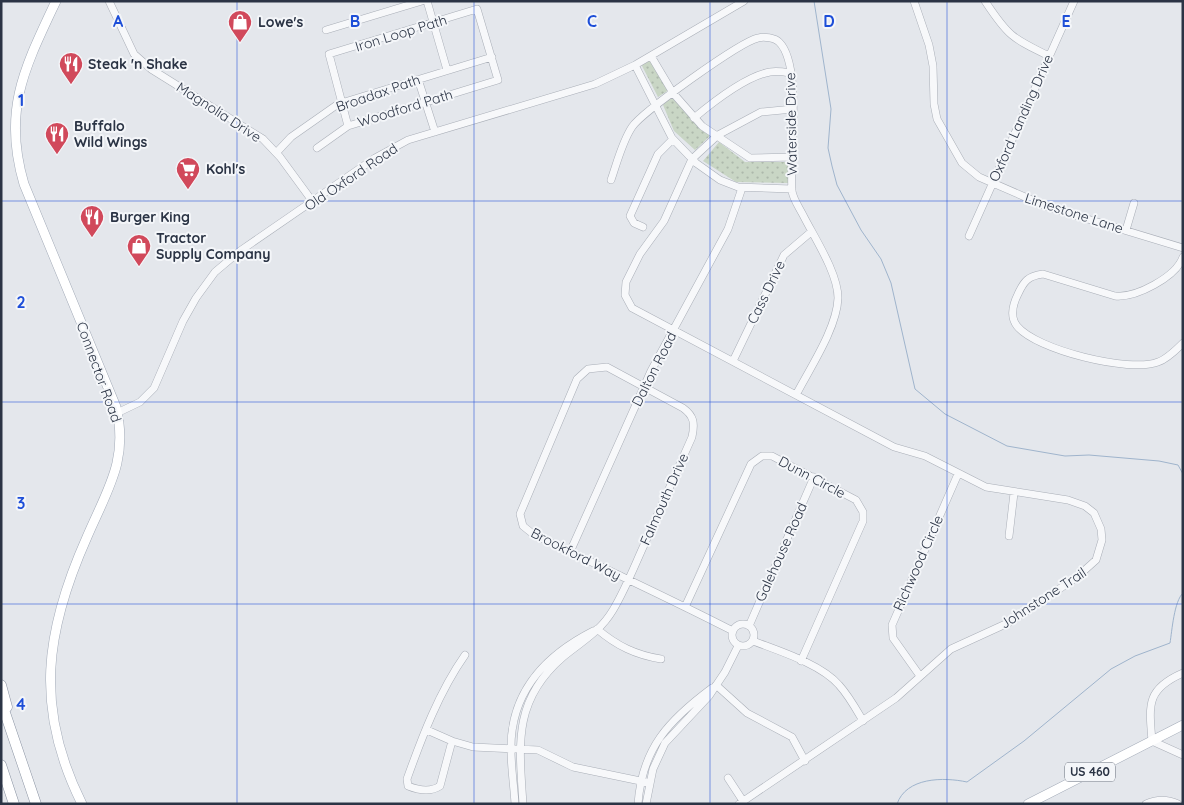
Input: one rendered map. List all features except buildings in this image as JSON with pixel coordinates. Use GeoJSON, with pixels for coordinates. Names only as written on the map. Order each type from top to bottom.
{"type":"FeatureCollection","features":[{"type":"Feature","properties":{"kind":"highway"},"geometry":{"type":"LineString","coordinates":[[1,685],[17,747]]}},
{"type":"Feature","properties":{"kind":"highway"},"geometry":{"type":"LineString","coordinates":[[1,701],[36,804]]}},
{"type":"Feature","properties":{"kind":"highway"},"geometry":{"type":"LineString","coordinates":[[1,765],[14,804]]}},
{"type":"Feature","properties":{"kind":"main road","name":"Connector Road"},"geometry":{"type":"LineString","coordinates":[[56,1],[21,83],[14,132],[17,158],[27,190],[117,413],[121,441],[117,468],[109,491],[67,583],[56,622],[51,653],[50,683],[54,725],[64,760],[82,804]]}},
{"type":"Feature","properties":{"kind":"main road","name":"US 460"},"geometry":{"type":"LineString","coordinates":[[1028,804],[1183,725]]}},
{"type":"Feature","properties":{"kind":"street","name":"Magnolia Drive"},"geometry":{"type":"LineString","coordinates":[[109,1],[125,38],[140,59],[150,69],[263,139],[276,152],[313,202]]}},
{"type":"Feature","properties":{"kind":"street"},"geometry":{"type":"LineString","coordinates":[[326,30],[422,1]]}},
{"type":"Feature","properties":{"kind":"street"},"geometry":{"type":"LineString","coordinates":[[426,1],[447,70]]}},
{"type":"Feature","properties":{"kind":"street","name":"Old Oxford Road"},"geometry":{"type":"LineString","coordinates":[[117,413],[136,405],[150,394],[192,305],[215,272],[240,251],[391,148],[435,132],[585,88],[652,56],[744,1]]}},
{"type":"Feature","properties":{"kind":"street","name":"Limestone Lane"},"geometry":{"type":"LineString","coordinates":[[914,1],[932,59],[934,104],[938,119],[962,163],[979,177],[1048,207],[1183,248]]}},
{"type":"Feature","properties":{"kind":"street"},"geometry":{"type":"LineString","coordinates":[[985,1],[1005,30],[1017,41],[1049,56]]}},
{"type":"Feature","properties":{"kind":"street","name":"Oxford Landing Drive"},"geometry":{"type":"LineString","coordinates":[[969,236],[1074,1]]}},
{"type":"Feature","properties":{"kind":"street","name":"Iron Loop Path"},"geometry":{"type":"LineString","coordinates":[[341,102],[329,54],[478,9],[498,80]]}},
{"type":"Feature","properties":{"kind":"street","name":"Waterside Drive"},"geometry":{"type":"LineString","coordinates":[[610,180],[633,125],[673,93],[698,74],[758,38],[776,40],[781,44],[787,52],[793,109],[792,189],[831,272],[838,298],[831,326],[796,395]]}},
{"type":"Feature","properties":{"kind":"street"},"geometry":{"type":"LineString","coordinates":[[652,56],[673,93],[694,118],[717,136],[750,158],[793,157]]}},
{"type":"Feature","properties":{"kind":"street","name":"Broadax Path"},"geometry":{"type":"LineString","coordinates":[[276,152],[307,125],[341,102],[492,57]]}},
{"type":"Feature","properties":{"kind":"street"},"geometry":{"type":"LineString","coordinates":[[635,65],[673,139],[692,159],[720,180],[742,188],[792,189]]}},
{"type":"Feature","properties":{"kind":"street"},"geometry":{"type":"LineString","coordinates":[[694,118],[716,101],[761,76],[771,72],[790,73]]}},
{"type":"Feature","properties":{"kind":"street"},"geometry":{"type":"LineString","coordinates":[[418,79],[435,132]]}},
{"type":"Feature","properties":{"kind":"street","name":"Woodford Path"},"geometry":{"type":"LineString","coordinates":[[318,148],[348,126],[498,80]]}},
{"type":"Feature","properties":{"kind":"street"},"geometry":{"type":"LineString","coordinates":[[341,102],[348,126]]}},
{"type":"Feature","properties":{"kind":"street"},"geometry":{"type":"LineString","coordinates":[[692,159],[717,136],[761,112],[793,109]]}},
{"type":"Feature","properties":{"kind":"street"},"geometry":{"type":"LineString","coordinates":[[643,227],[634,223],[630,216],[658,154],[673,139]]}},
{"type":"Feature","properties":{"kind":"street","name":"Johnstone Trail"},"geometry":{"type":"LineString","coordinates":[[692,159],[664,221],[640,254],[626,282],[626,295],[632,308],[894,447],[917,452],[986,487],[1014,493],[1068,500],[1085,506],[1094,513],[1098,520],[1102,540],[1096,560],[1077,577],[1010,622],[951,649],[896,698],[805,761],[741,802]]}},
{"type":"Feature","properties":{"kind":"street","name":"Dalton Road"},"geometry":{"type":"LineString","coordinates":[[570,552],[644,387],[728,229],[742,188]]}},
{"type":"Feature","properties":{"kind":"street"},"geometry":{"type":"LineString","coordinates":[[1126,230],[1134,203]]}},
{"type":"Feature","properties":{"kind":"street","name":"Cass Drive"},"geometry":{"type":"LineString","coordinates":[[733,361],[784,255],[811,232]]}},
{"type":"Feature","properties":{"kind":"street"},"geometry":{"type":"LineString","coordinates":[[1183,257],[1176,270],[1142,291],[1125,297],[1115,296],[1043,274],[1035,275],[1028,278],[1022,284],[1012,312],[1016,326],[1024,332],[1051,347],[1100,361],[1147,364],[1158,362],[1183,343]]}},
{"type":"Feature","properties":{"kind":"street","name":"Brookford Way"},"geometry":{"type":"LineString","coordinates":[[644,387],[607,367],[588,368],[577,379],[520,514],[523,526],[533,534],[733,631]]}},
{"type":"Feature","properties":{"kind":"street","name":"Falmouth Drive"},"geometry":{"type":"LineString","coordinates":[[523,804],[520,749],[522,721],[537,686],[564,656],[580,646],[612,612],[692,437],[695,426],[692,414],[644,387]]}},
{"type":"Feature","properties":{"kind":"street","name":"Dunn Circle"},"geometry":{"type":"LineString","coordinates":[[686,607],[751,464],[762,456],[772,456],[856,500],[863,512],[863,520],[801,661]]}},
{"type":"Feature","properties":{"kind":"street","name":"Richwood Circle"},"geometry":{"type":"LineString","coordinates":[[920,676],[893,638],[892,625],[958,474]]}},
{"type":"Feature","properties":{"kind":"street","name":"Galehouse Road"},"geometry":{"type":"LineString","coordinates":[[749,626],[814,477]]}},
{"type":"Feature","properties":{"kind":"street"},"geometry":{"type":"LineString","coordinates":[[1009,536],[1014,493]]}},
{"type":"Feature","properties":{"kind":"street"},"geometry":{"type":"LineString","coordinates":[[737,626],[749,626],[754,633],[753,641],[744,647],[738,646],[733,641],[733,631],[737,626]]}},
{"type":"Feature","properties":{"kind":"street"},"geometry":{"type":"LineString","coordinates":[[597,629],[608,638],[631,651],[640,655],[661,659]]}},
{"type":"Feature","properties":{"kind":"street","name":"Falmouth Drive"},"geometry":{"type":"LineString","coordinates":[[515,804],[511,750],[512,728],[517,711],[538,671],[564,646],[597,629]]}},
{"type":"Feature","properties":{"kind":"street"},"geometry":{"type":"LineString","coordinates":[[753,641],[801,661],[826,674],[839,685],[864,721]]}},
{"type":"Feature","properties":{"kind":"street"},"geometry":{"type":"LineString","coordinates":[[646,804],[657,758],[674,732],[700,706],[716,685],[738,646]]}},
{"type":"Feature","properties":{"kind":"street"},"geometry":{"type":"LineString","coordinates":[[452,741],[440,786],[431,789],[412,788],[406,783],[406,779],[452,674],[466,655]]}},
{"type":"Feature","properties":{"kind":"street"},"geometry":{"type":"LineString","coordinates":[[1183,672],[1170,678],[1158,688],[1152,697],[1149,708],[1152,741],[1183,755]]}},
{"type":"Feature","properties":{"kind":"street"},"geometry":{"type":"LineString","coordinates":[[638,804],[639,781],[652,748],[676,716],[716,685]]}},
{"type":"Feature","properties":{"kind":"street"},"geometry":{"type":"LineString","coordinates":[[716,685],[747,714],[792,736],[805,761]]}},
{"type":"Feature","properties":{"kind":"street"},"geometry":{"type":"LineString","coordinates":[[667,726],[674,732]]}},
{"type":"Feature","properties":{"kind":"street"},"geometry":{"type":"LineString","coordinates":[[427,730],[452,741],[473,747],[538,750],[573,767],[650,784]]}},
{"type":"Feature","properties":{"kind":"street"},"geometry":{"type":"LineString","coordinates":[[728,778],[741,802]]}},
{"type":"Feature","properties":{"kind":"street"},"geometry":{"type":"LineString","coordinates":[[1146,804],[1156,800],[1172,801],[1178,804]]}},
{"type":"Feature","properties":{"kind":"green space"},"geometry":{"type":"Polygon","coordinates":[[[650,59],[669,90],[658,97],[641,64],[650,59]]]}},
{"type":"Feature","properties":{"kind":"green space"},"geometry":{"type":"Polygon","coordinates":[[[672,96],[711,135],[695,150],[674,131],[663,105],[672,96]]]}},
{"type":"Feature","properties":{"kind":"green space"},"geometry":{"type":"Polygon","coordinates":[[[719,142],[745,162],[789,162],[788,183],[736,182],[703,161],[719,142]]]}},
{"type":"Feature","properties":{"kind":"waterway"},"geometry":{"type":"LineString","coordinates":[[814,1],[831,109],[828,148],[832,166],[837,185],[861,230],[881,259],[891,283],[915,389],[945,414],[1007,446],[1065,456],[1089,455],[1159,461],[1178,465],[1183,474]]}},
{"type":"Feature","properties":{"kind":"waterway"},"geometry":{"type":"LineString","coordinates":[[897,804],[902,795],[909,788],[917,784],[937,780],[967,782],[1024,741],[1111,669],[1135,656],[1170,643],[1175,609],[1183,593]]}},
{"type":"Feature","properties":{"kind":"place","name":"Lowe's"},"geometry":{"type":"Point","coordinates":[240,43]}},
{"type":"Feature","properties":{"kind":"place","name":"Steak 'n Shake"},"geometry":{"type":"Point","coordinates":[71,85]}},
{"type":"Feature","properties":{"kind":"place","name":"Buffalo Wild Wings"},"geometry":{"type":"Point","coordinates":[57,155]}},
{"type":"Feature","properties":{"kind":"place","name":"Kohl's"},"geometry":{"type":"Point","coordinates":[188,190]}},
{"type":"Feature","properties":{"kind":"place","name":"Burger King"},"geometry":{"type":"Point","coordinates":[92,238]}},
{"type":"Feature","properties":{"kind":"place","name":"Tractor Supply Company"},"geometry":{"type":"Point","coordinates":[139,267]}}]}
